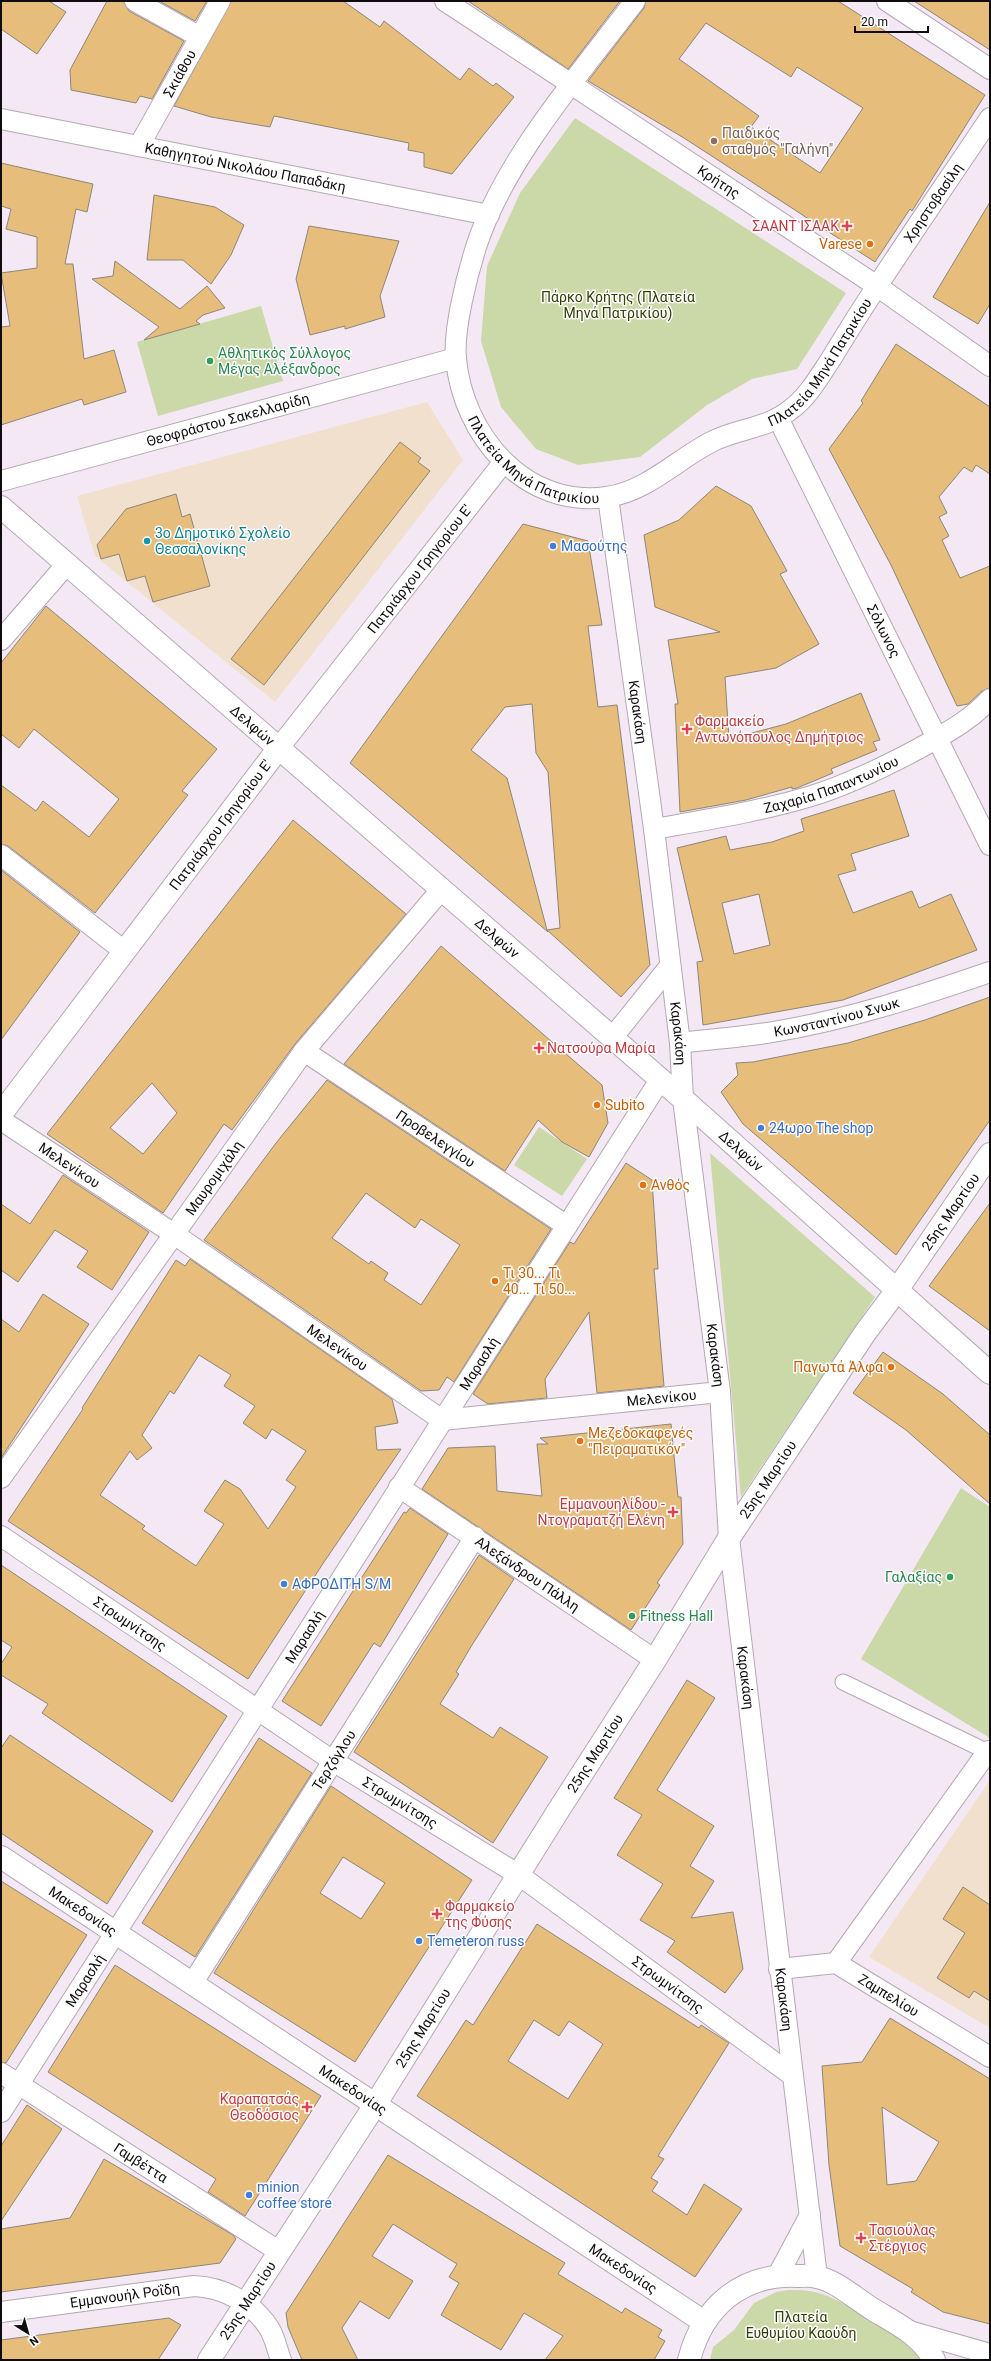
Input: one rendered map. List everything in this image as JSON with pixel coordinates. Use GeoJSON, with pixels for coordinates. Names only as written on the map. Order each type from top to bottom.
{"type":"FeatureCollection","features":[{"type":"Feature","properties":{"kind":"main road","name":"Δελφών"},"geometry":{"type":"LineString","coordinates":[[1,507],[278,749],[660,1080],[683,1098],[990,1373]]}},
{"type":"Feature","properties":{"kind":"main road","name":"Πατριάρχου Γρηγορίου Ε'"},"geometry":{"type":"LineString","coordinates":[[1,1114],[278,749]]}},
{"type":"Feature","properties":{"kind":"main road","name":"25ης Μαρτίου"},"geometry":{"type":"LineString","coordinates":[[209,2360],[375,2105],[655,1660],[729,1538],[865,1333],[897,1290],[990,1154]]}},
{"type":"Feature","properties":{"kind":"main road","name":"Μακεδονίας"},"geometry":{"type":"LineString","coordinates":[[1,1857],[704,2322]]}},
{"type":"Feature","properties":{"kind":"main road"},"geometry":{"type":"LineString","coordinates":[[689,2360],[693,2344],[704,2322],[722,2300],[740,2288],[759,2279],[778,2275],[817,2277],[842,2289],[905,2330],[924,2345],[934,2360]]}},
{"type":"Feature","properties":{"kind":"street"},"geometry":{"type":"LineString","coordinates":[[135,1],[200,37]]}},
{"type":"Feature","properties":{"kind":"street","name":"Σκιάθου"},"geometry":{"type":"LineString","coordinates":[[139,146],[220,1]]}},
{"type":"Feature","properties":{"kind":"street","name":"Κρήτης"},"geometry":{"type":"LineString","coordinates":[[445,1],[877,286],[990,366]]}},
{"type":"Feature","properties":{"kind":"street","name":"Πλατεία Μηνά Πατρικίου"},"geometry":{"type":"LineString","coordinates":[[635,1],[515,165],[489,216],[476,247],[459,320],[456,358],[460,378],[474,419],[487,444],[503,462],[522,478],[544,488],[574,498],[608,497],[660,476],[711,442],[778,418],[807,395],[877,286]]}},
{"type":"Feature","properties":{"kind":"street"},"geometry":{"type":"LineString","coordinates":[[887,1],[990,69]]}},
{"type":"Feature","properties":{"kind":"street","name":"Χρηστοβασίλη"},"geometry":{"type":"LineString","coordinates":[[877,286],[990,118]]}},
{"type":"Feature","properties":{"kind":"street","name":"Καθηγητού Νικολάου Παπαδάκη"},"geometry":{"type":"LineString","coordinates":[[1,119],[489,216]]}},
{"type":"Feature","properties":{"kind":"street","name":"Θεοφράστου Σακελλαρίδη"},"geometry":{"type":"LineString","coordinates":[[1,481],[456,358]]}},
{"type":"Feature","properties":{"kind":"street","name":"Σόλωνος"},"geometry":{"type":"LineString","coordinates":[[778,418],[990,845]]}},
{"type":"Feature","properties":{"kind":"street","name":"Πατριάρχου Γρηγορίου Ε'"},"geometry":{"type":"LineString","coordinates":[[278,749],[503,462]]}},
{"type":"Feature","properties":{"kind":"street","name":"Καρακάση"},"geometry":{"type":"LineString","coordinates":[[608,497],[654,829],[680,1043],[683,1098],[720,1392],[729,1538],[817,2277]]}},
{"type":"Feature","properties":{"kind":"street"},"geometry":{"type":"LineString","coordinates":[[1,640],[66,565]]}},
{"type":"Feature","properties":{"kind":"street","name":"Ζαχαρία Παπαντωνίου"},"geometry":{"type":"LineString","coordinates":[[654,829],[738,815],[809,797],[886,766],[964,722],[990,699]]}},
{"type":"Feature","properties":{"kind":"street"},"geometry":{"type":"LineString","coordinates":[[1,855],[124,951]]}},
{"type":"Feature","properties":{"kind":"street","name":"Μαυρομιχάλη"},"geometry":{"type":"LineString","coordinates":[[1,1478],[304,1051],[441,890]]}},
{"type":"Feature","properties":{"kind":"street"},"geometry":{"type":"LineString","coordinates":[[612,1038],[670,966]]}},
{"type":"Feature","properties":{"kind":"street","name":"Κωνσταντίνου Σνωκ"},"geometry":{"type":"LineString","coordinates":[[680,1043],[773,1032],[814,1024],[944,988],[990,972]]}},
{"type":"Feature","properties":{"kind":"street","name":"Προβελεγγίου"},"geometry":{"type":"LineString","coordinates":[[304,1051],[567,1226]]}},
{"type":"Feature","properties":{"kind":"street","name":"Μαρασλή"},"geometry":{"type":"LineString","coordinates":[[1,2112],[660,1080]]}},
{"type":"Feature","properties":{"kind":"street","name":"Μελενίκου"},"geometry":{"type":"LineString","coordinates":[[1,1120],[174,1234],[442,1420],[720,1392]]}},
{"type":"Feature","properties":{"kind":"street","name":"Αλεξάνδρου Πάλλη"},"geometry":{"type":"LineString","coordinates":[[400,1487],[655,1660]]}},
{"type":"Feature","properties":{"kind":"street","name":"Στρωμνίτσης"},"geometry":{"type":"LineString","coordinates":[[1,1536],[333,1761],[519,1875],[793,2076]]}},
{"type":"Feature","properties":{"kind":"street","name":"Τερζόγλου"},"geometry":{"type":"LineString","coordinates":[[192,1984],[475,1537]]}},
{"type":"Feature","properties":{"kind":"street"},"geometry":{"type":"LineString","coordinates":[[780,1969],[836,1963],[989,1752],[843,1682]]}},
{"type":"Feature","properties":{"kind":"street","name":"Ζαμπελίου"},"geometry":{"type":"LineString","coordinates":[[836,1963],[990,2057]]}},
{"type":"Feature","properties":{"kind":"street","name":"Γαμβέττα"},"geometry":{"type":"LineString","coordinates":[[1,2074],[280,2252]]}},
{"type":"Feature","properties":{"kind":"street"},"geometry":{"type":"LineString","coordinates":[[778,2275],[810,2215]]}},
{"type":"Feature","properties":{"kind":"street","name":"Εμμανουήλ Ροΐδη"},"geometry":{"type":"LineString","coordinates":[[1,2312],[194,2286],[208,2286],[223,2291],[245,2304]]}},
{"type":"Feature","properties":{"kind":"street"},"geometry":{"type":"LineString","coordinates":[[245,2304],[255,2312],[269,2329],[281,2360]]}},
{"type":"Feature","properties":{"kind":"street"},"geometry":{"type":"LineString","coordinates":[[905,2330],[973,2355]]}},
{"type":"Feature","properties":{"kind":"shaded area"},"geometry":{"type":"Polygon","coordinates":[[[427,402],[463,460],[275,702],[95,556],[77,496],[427,402]]]}},
{"type":"Feature","properties":{"kind":"shaded area"},"geometry":{"type":"Polygon","coordinates":[[[990,1780],[990,2028],[869,1957],[990,1780]]]}},
{"type":"Feature","properties":{"kind":"green space","name":"Πάρκο Κρήτης (Πλατεία Μηνά Πατρικίου)"},"geometry":{"type":"Polygon","coordinates":[[[575,118],[846,293],[797,369],[752,379],[707,405],[640,457],[578,465],[536,449],[501,407],[481,341],[487,266],[520,193],[575,118]]]}},
{"type":"Feature","properties":{"kind":"green space","name":"Αθλητικός Σύλλογος Μέγας Αλέξανδρος"},"geometry":{"type":"Polygon","coordinates":[[[261,306],[283,381],[158,416],[137,342],[261,306]]]}},
{"type":"Feature","properties":{"kind":"green space"},"geometry":{"type":"Polygon","coordinates":[[[539,1127],[587,1159],[562,1196],[514,1165],[539,1127]]]}},
{"type":"Feature","properties":{"kind":"green space"},"geometry":{"type":"Polygon","coordinates":[[[710,1153],[875,1297],[741,1497],[710,1153]]]}},
{"type":"Feature","properties":{"kind":"green space","name":"Γαλαξίας"},"geometry":{"type":"Polygon","coordinates":[[[961,1488],[990,1507],[990,1738],[861,1659],[961,1488]]]}},
{"type":"Feature","properties":{"kind":"green space","name":"Πλατεία Ευθυμίου Καούδη"},"geometry":{"type":"Polygon","coordinates":[[[805,2290],[833,2298],[890,2332],[913,2351],[921,2360],[710,2360],[713,2347],[734,2330],[754,2303],[776,2292],[805,2290]]]}},
{"type":"Feature","properties":{"kind":"building"},"geometry":{"type":"Polygon","coordinates":[[[1,1],[49,1],[66,12],[37,54],[1,29],[1,1]]]}},
{"type":"Feature","properties":{"kind":"building"},"geometry":{"type":"Polygon","coordinates":[[[107,1],[124,1],[129,11],[184,41],[152,99],[140,96],[136,103],[71,90],[70,70],[107,1]]]}},
{"type":"Feature","properties":{"kind":"building"},"geometry":{"type":"Polygon","coordinates":[[[159,1],[207,1],[195,21],[159,1]]]}},
{"type":"Feature","properties":{"kind":"building"},"geometry":{"type":"Polygon","coordinates":[[[231,1],[343,1],[380,27],[384,21],[460,80],[469,68],[493,86],[496,83],[514,97],[452,174],[424,167],[424,153],[408,150],[409,143],[274,116],[270,127],[211,117],[174,106],[231,1]]]}},
{"type":"Feature","properties":{"kind":"building"},"geometry":{"type":"Polygon","coordinates":[[[468,1],[620,1],[568,69],[468,1]]]}},
{"type":"Feature","properties":{"kind":"building"},"geometry":{"type":"Polygon","coordinates":[[[646,1],[838,1],[985,95],[912,211],[910,209],[875,262],[684,138],[588,81],[644,8],[646,1]],[[706,23],[679,59],[759,116],[751,127],[820,173],[863,108],[797,67],[791,77],[706,23]]]}},
{"type":"Feature","properties":{"kind":"building"},"geometry":{"type":"Polygon","coordinates":[[[914,1],[990,1],[990,50],[948,23],[914,1]]]}},
{"type":"Feature","properties":{"kind":"building"},"geometry":{"type":"Polygon","coordinates":[[[1,163],[93,184],[87,212],[76,209],[65,264],[73,264],[84,359],[114,350],[126,392],[84,405],[82,399],[1,425],[1,327],[10,326],[1,273],[37,268],[37,237],[6,229],[11,209],[1,206],[1,163]]]}},
{"type":"Feature","properties":{"kind":"building"},"geometry":{"type":"Polygon","coordinates":[[[154,195],[215,207],[244,225],[231,255],[211,284],[183,260],[147,260],[154,195]]]}},
{"type":"Feature","properties":{"kind":"building"},"geometry":{"type":"Polygon","coordinates":[[[990,202],[990,304],[978,324],[933,297],[990,202]]]}},
{"type":"Feature","properties":{"kind":"building"},"geometry":{"type":"Polygon","coordinates":[[[309,226],[399,241],[380,296],[385,317],[345,329],[345,326],[310,335],[296,279],[309,226]]]}},
{"type":"Feature","properties":{"kind":"building"},"geometry":{"type":"Polygon","coordinates":[[[115,261],[180,309],[207,286],[225,308],[203,315],[196,321],[200,324],[144,340],[159,327],[92,279],[113,276],[115,261]]]}},
{"type":"Feature","properties":{"kind":"building"},"geometry":{"type":"Polygon","coordinates":[[[896,344],[990,407],[990,474],[976,465],[972,472],[964,467],[939,497],[947,513],[939,517],[949,536],[942,540],[960,578],[990,566],[990,688],[982,691],[968,704],[957,706],[891,565],[829,449],[863,403],[861,401],[896,344]]]}},
{"type":"Feature","properties":{"kind":"building"},"geometry":{"type":"Polygon","coordinates":[[[400,442],[421,458],[418,462],[430,471],[264,685],[231,659],[400,442]]]}},
{"type":"Feature","properties":{"kind":"building"},"geometry":{"type":"Polygon","coordinates":[[[716,486],[751,506],[787,571],[780,574],[819,644],[776,668],[725,677],[729,739],[786,724],[861,693],[880,740],[873,742],[877,750],[831,769],[833,773],[797,788],[792,789],[792,787],[746,800],[680,812],[675,704],[678,704],[668,640],[720,632],[655,607],[644,535],[679,520],[716,486]]]}},
{"type":"Feature","properties":{"kind":"building","name":"3ο Δημοτικό Σχολείο Θεσσαλονίκης"},"geometry":{"type":"Polygon","coordinates":[[[176,494],[182,517],[190,514],[210,586],[153,602],[145,576],[127,581],[119,554],[101,559],[97,545],[126,509],[176,494]]]}},
{"type":"Feature","properties":{"kind":"building"},"geometry":{"type":"Polygon","coordinates":[[[523,524],[588,541],[602,625],[588,626],[598,707],[617,705],[650,965],[621,997],[547,930],[548,932],[350,763],[523,524]],[[532,704],[505,707],[471,750],[507,778],[547,930],[560,928],[548,772],[536,753],[532,704]]]}},
{"type":"Feature","properties":{"kind":"building"},"geometry":{"type":"Polygon","coordinates":[[[46,606],[217,749],[182,791],[188,795],[95,913],[8,846],[1,844],[1,785],[36,811],[43,801],[89,837],[119,799],[34,729],[19,748],[1,734],[1,663],[46,606]]]}},
{"type":"Feature","properties":{"kind":"building"},"geometry":{"type":"Polygon","coordinates":[[[894,790],[909,836],[851,854],[856,870],[838,875],[853,913],[912,891],[919,908],[951,894],[977,950],[843,1000],[703,1025],[697,962],[703,961],[677,848],[726,836],[730,850],[772,842],[804,831],[801,819],[894,790]],[[759,894],[722,903],[734,954],[770,945],[759,894]]]}},
{"type":"Feature","properties":{"kind":"building"},"geometry":{"type":"Polygon","coordinates":[[[293,820],[406,914],[295,1044],[232,1130],[224,1124],[163,1213],[47,1134],[293,820]],[[152,1083],[110,1128],[143,1154],[177,1113],[152,1083]]]}},
{"type":"Feature","properties":{"kind":"building"},"geometry":{"type":"Polygon","coordinates":[[[1,870],[80,932],[1,1040],[1,870]]]}},
{"type":"Feature","properties":{"kind":"building"},"geometry":{"type":"Polygon","coordinates":[[[441,946],[602,1085],[608,1123],[589,1157],[562,1142],[538,1120],[505,1171],[344,1064],[441,946]]]}},
{"type":"Feature","properties":{"kind":"building"},"geometry":{"type":"Polygon","coordinates":[[[990,997],[990,1120],[896,1255],[743,1124],[721,1092],[738,1075],[736,1063],[753,1062],[848,1043],[925,1020],[990,997]]]}},
{"type":"Feature","properties":{"kind":"building"},"geometry":{"type":"Polygon","coordinates":[[[327,1080],[551,1229],[454,1382],[447,1377],[439,1390],[421,1391],[204,1240],[276,1143],[327,1080]],[[366,1193],[332,1238],[369,1264],[371,1261],[388,1273],[384,1280],[421,1305],[460,1245],[421,1219],[415,1228],[366,1193]]]}},
{"type":"Feature","properties":{"kind":"building"},"geometry":{"type":"Polygon","coordinates":[[[626,1163],[652,1180],[658,1269],[654,1269],[664,1386],[597,1393],[589,1312],[545,1379],[547,1398],[488,1404],[473,1394],[570,1242],[574,1244],[626,1163]]]}},
{"type":"Feature","properties":{"kind":"building"},"geometry":{"type":"Polygon","coordinates":[[[63,1175],[149,1232],[112,1290],[77,1267],[88,1251],[55,1230],[18,1282],[1,1270],[1,1204],[30,1224],[63,1175]]]}},
{"type":"Feature","properties":{"kind":"building"},"geometry":{"type":"Polygon","coordinates":[[[990,1203],[990,1331],[929,1286],[990,1203]]]}},
{"type":"Feature","properties":{"kind":"building"},"geometry":{"type":"Polygon","coordinates":[[[190,1259],[392,1399],[398,1423],[375,1427],[377,1450],[401,1449],[324,1562],[248,1679],[8,1521],[83,1409],[82,1408],[176,1260],[185,1266],[190,1259]],[[199,1355],[174,1394],[170,1391],[142,1435],[152,1448],[137,1460],[130,1451],[100,1495],[145,1526],[142,1529],[196,1566],[224,1524],[204,1511],[225,1480],[240,1489],[268,1529],[296,1487],[286,1480],[306,1451],[272,1429],[266,1439],[243,1423],[255,1406],[224,1386],[231,1375],[199,1355]]]}},
{"type":"Feature","properties":{"kind":"building"},"geometry":{"type":"Polygon","coordinates":[[[43,1294],[89,1324],[1,1458],[1,1319],[19,1332],[43,1294]]]}},
{"type":"Feature","properties":{"kind":"building"},"geometry":{"type":"Polygon","coordinates":[[[883,1352],[943,1394],[990,1435],[990,1504],[906,1430],[853,1393],[883,1352]]]}},
{"type":"Feature","properties":{"kind":"building"},"geometry":{"type":"Polygon","coordinates":[[[671,1424],[678,1497],[681,1497],[683,1544],[657,1583],[660,1585],[631,1630],[422,1489],[448,1448],[495,1446],[497,1491],[542,1496],[537,1444],[548,1444],[540,1438],[671,1424]]]}},
{"type":"Feature","properties":{"kind":"building"},"geometry":{"type":"Polygon","coordinates":[[[410,1508],[448,1534],[380,1647],[374,1643],[321,1726],[282,1701],[404,1512],[406,1513],[410,1508]]]}},
{"type":"Feature","properties":{"kind":"building"},"geometry":{"type":"Polygon","coordinates":[[[479,1555],[514,1579],[456,1672],[459,1674],[440,1704],[493,1738],[500,1727],[548,1757],[493,1843],[354,1752],[479,1555]]]}},
{"type":"Feature","properties":{"kind":"building"},"geometry":{"type":"Polygon","coordinates":[[[1,1565],[227,1716],[172,1802],[42,1713],[48,1704],[1,1675],[1,1664],[12,1647],[1,1640],[1,1565]]]}},
{"type":"Feature","properties":{"kind":"building"},"geometry":{"type":"Polygon","coordinates":[[[687,1680],[715,1698],[657,1790],[714,1826],[690,1866],[714,1881],[691,1918],[733,1912],[743,1969],[725,1993],[667,1952],[675,1941],[640,1920],[663,1884],[617,1855],[642,1815],[614,1798],[687,1680]]]}},
{"type":"Feature","properties":{"kind":"building"},"geometry":{"type":"Polygon","coordinates":[[[10,1735],[153,1831],[107,1904],[1,1833],[1,1748],[10,1735]]]}},
{"type":"Feature","properties":{"kind":"building"},"geometry":{"type":"Polygon","coordinates":[[[259,1738],[312,1773],[195,1957],[142,1923],[259,1738]]]}},
{"type":"Feature","properties":{"kind":"building"},"geometry":{"type":"Polygon","coordinates":[[[331,1786],[472,1880],[355,2062],[214,1973],[331,1786]],[[343,1857],[320,1893],[361,1919],[385,1883],[343,1857]]]}},
{"type":"Feature","properties":{"kind":"building"},"geometry":{"type":"Polygon","coordinates":[[[1,1881],[87,1935],[6,2063],[1,2062],[1,1881]]]}},
{"type":"Feature","properties":{"kind":"building"},"geometry":{"type":"Polygon","coordinates":[[[963,1887],[990,1905],[990,2001],[974,1991],[969,1998],[937,1978],[965,1933],[943,1919],[963,1887]]]}},
{"type":"Feature","properties":{"kind":"building"},"geometry":{"type":"Polygon","coordinates":[[[537,1924],[699,2028],[701,2025],[729,2043],[658,2156],[664,2159],[651,2178],[658,2182],[652,2191],[687,2215],[704,2184],[742,2209],[695,2277],[417,2096],[466,2020],[473,2025],[537,1924]],[[534,2020],[508,2061],[568,2099],[603,2044],[569,2021],[559,2036],[534,2020]]]}},
{"type":"Feature","properties":{"kind":"building"},"geometry":{"type":"Polygon","coordinates":[[[115,1965],[321,2096],[245,2216],[208,2192],[216,2179],[48,2072],[115,1965]]]}},
{"type":"Feature","properties":{"kind":"building"},"geometry":{"type":"Polygon","coordinates":[[[890,2018],[990,2079],[990,2324],[943,2312],[911,2292],[913,2289],[840,2246],[829,2165],[822,2066],[862,2062],[890,2018]],[[882,2107],[887,2185],[916,2181],[939,2142],[882,2107]]]}},
{"type":"Feature","properties":{"kind":"building"},"geometry":{"type":"Polygon","coordinates":[[[27,2105],[62,2129],[1,2221],[1,2146],[27,2105]]]}},
{"type":"Feature","properties":{"kind":"building"},"geometry":{"type":"Polygon","coordinates":[[[388,2155],[565,2263],[558,2274],[622,2313],[625,2308],[662,2330],[658,2337],[665,2341],[654,2360],[545,2360],[563,2336],[524,2313],[501,2350],[441,2315],[459,2283],[449,2277],[457,2264],[393,2224],[372,2256],[413,2281],[389,2319],[360,2301],[342,2328],[358,2360],[302,2360],[288,2327],[286,2313],[388,2155]]]}},
{"type":"Feature","properties":{"kind":"building"},"geometry":{"type":"Polygon","coordinates":[[[104,2159],[233,2235],[236,2239],[220,2263],[1,2292],[1,2229],[70,2218],[104,2159]]]}},
{"type":"Feature","properties":{"kind":"building"},"geometry":{"type":"Polygon","coordinates":[[[169,2318],[181,2325],[158,2360],[1,2360],[1,2340],[169,2318]]]}},
{"type":"Feature","properties":{"kind":"place","name":"Παιδικός σταθμός \"Γαλήνη\""},"geometry":{"type":"Point","coordinates":[714,141]}},
{"type":"Feature","properties":{"kind":"place","name":"ΣΑΑΝΤ ΙΣΑΑΚ"},"geometry":{"type":"Point","coordinates":[847,226]}},
{"type":"Feature","properties":{"kind":"place","name":"Varese"},"geometry":{"type":"Point","coordinates":[870,244]}},
{"type":"Feature","properties":{"kind":"place","name":"Αθλητικός Σύλλογος Μέγας Αλέξανδρος"},"geometry":{"type":"Point","coordinates":[210,361]}},
{"type":"Feature","properties":{"kind":"place","name":"3ο Δημοτικό Σχολείο Θεσσαλονίκης"},"geometry":{"type":"Point","coordinates":[147,541]}},
{"type":"Feature","properties":{"kind":"place","name":"Μασούτης"},"geometry":{"type":"Point","coordinates":[553,546]}},
{"type":"Feature","properties":{"kind":"place","name":"Φαρμακείο Αντωνόπουλος Δημήτριος"},"geometry":{"type":"Point","coordinates":[687,729]}},
{"type":"Feature","properties":{"kind":"place","name":"Νατσούρα Μαρία"},"geometry":{"type":"Point","coordinates":[539,1048]}},
{"type":"Feature","properties":{"kind":"place","name":"Subito"},"geometry":{"type":"Point","coordinates":[597,1105]}},
{"type":"Feature","properties":{"kind":"place","name":"24ωρο The shop"},"geometry":{"type":"Point","coordinates":[761,1128]}},
{"type":"Feature","properties":{"kind":"place","name":"Ανθός"},"geometry":{"type":"Point","coordinates":[643,1185]}},
{"type":"Feature","properties":{"kind":"place","name":"Τι 30... Τι 40... Τι 50..."},"geometry":{"type":"Point","coordinates":[495,1281]}},
{"type":"Feature","properties":{"kind":"place","name":"Παγωτά Άλφα"},"geometry":{"type":"Point","coordinates":[891,1367]}},
{"type":"Feature","properties":{"kind":"place","name":"Μεζεδοκαφενές \"Πειραματικόν\""},"geometry":{"type":"Point","coordinates":[580,1441]}},
{"type":"Feature","properties":{"kind":"place","name":"Εμμανουηλίδου - Ντογραματζή Ελένη"},"geometry":{"type":"Point","coordinates":[673,1512]}},
{"type":"Feature","properties":{"kind":"place","name":"Γαλαξίας"},"geometry":{"type":"Point","coordinates":[950,1577]}},
{"type":"Feature","properties":{"kind":"place","name":"ΑΦΡΟΔΙΤΗ S/M"},"geometry":{"type":"Point","coordinates":[284,1584]}},
{"type":"Feature","properties":{"kind":"place","name":"Fitness Hall"},"geometry":{"type":"Point","coordinates":[632,1616]}},
{"type":"Feature","properties":{"kind":"place","name":"Φαρμακείο της Φύσης"},"geometry":{"type":"Point","coordinates":[437,1914]}},
{"type":"Feature","properties":{"kind":"place","name":"Temeteron russ"},"geometry":{"type":"Point","coordinates":[419,1941]}},
{"type":"Feature","properties":{"kind":"place","name":"Καραπατσάς Θεοδόσιος"},"geometry":{"type":"Point","coordinates":[307,2107]}},
{"type":"Feature","properties":{"kind":"place","name":"minion coffee store"},"geometry":{"type":"Point","coordinates":[249,2195]}},
{"type":"Feature","properties":{"kind":"place","name":"Τασιούλας Στέργιος"},"geometry":{"type":"Point","coordinates":[861,2238]}}]}
